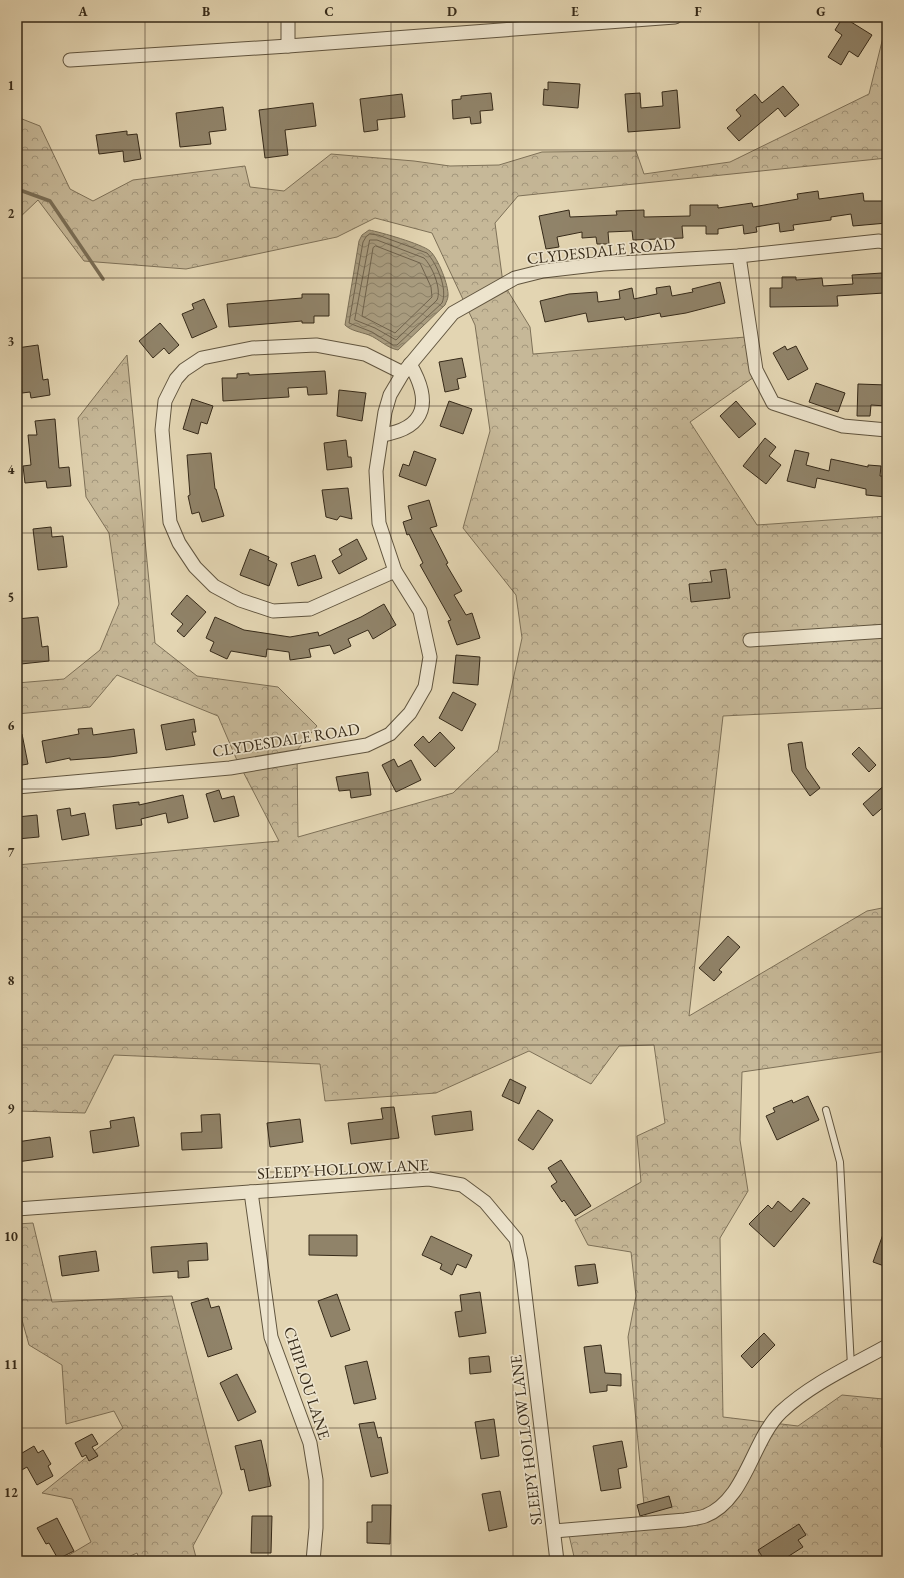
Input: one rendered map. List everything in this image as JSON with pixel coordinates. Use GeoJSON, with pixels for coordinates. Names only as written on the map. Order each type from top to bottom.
{"type":"FeatureCollection","features":[{"type":"Feature","properties":{"kind":"street"},"geometry":{"type":"LineString","coordinates":[[288,17],[288,46]]}},
{"type":"Feature","properties":{"kind":"street"},"geometry":{"type":"LineString","coordinates":[[70,60],[288,46],[675,17]]}},
{"type":"Feature","properties":{"kind":"street","name":"CLYDESDALE ROAD"},"geometry":{"type":"LineString","coordinates":[[17,787],[230,768],[367,745],[390,734],[410,713],[425,686],[430,657],[420,611],[395,571],[379,523],[376,498],[376,471],[385,412],[390,395],[406,369],[453,313],[515,278],[544,271],[603,264],[739,256],[879,242],[887,243]]}},
{"type":"Feature","properties":{"kind":"street"},"geometry":{"type":"LineString","coordinates":[[739,256],[756,370],[773,403],[843,426],[887,430]]}},
{"type":"Feature","properties":{"kind":"street"},"geometry":{"type":"LineString","coordinates":[[382,434],[399,432],[414,423],[421,411],[423,395],[418,379],[406,369],[365,354],[316,346],[252,348],[202,358],[184,370],[176,379],[165,401],[162,430],[170,522],[179,543],[195,567],[214,586],[240,600],[273,611],[310,610],[395,571]]}},
{"type":"Feature","properties":{"kind":"street"},"geometry":{"type":"LineString","coordinates":[[750,640],[887,631]]}},
{"type":"Feature","properties":{"kind":"street","name":"SLEEPY HOLLOW LANE"},"geometry":{"type":"LineString","coordinates":[[17,1209],[429,1179],[462,1185],[485,1202],[498,1216],[516,1239],[522,1261],[557,1561]]}},
{"type":"Feature","properties":{"kind":"street","name":"CHIPLOU LANE"},"geometry":{"type":"LineString","coordinates":[[251,1192],[272,1337],[310,1442],[316,1480],[316,1528],[313,1561]]}},
{"type":"Feature","properties":{"kind":"street"},"geometry":{"type":"LineString","coordinates":[[554,1531],[684,1520],[706,1516],[723,1504],[740,1482],[766,1430],[781,1412],[816,1386],[887,1346]]}},
{"type":"Feature","properties":{"kind":"lane"},"geometry":{"type":"LineString","coordinates":[[826,1110],[840,1162],[851,1366]]}},
{"type":"Feature","properties":{"kind":"green space"},"geometry":{"type":"Polygon","coordinates":[[[887,21],[887,158],[518,196],[495,223],[503,283],[530,327],[533,354],[746,337],[754,377],[690,422],[757,525],[887,516],[887,708],[723,716],[689,1016],[867,911],[887,907],[887,1051],[742,1072],[740,1140],[748,1191],[720,1238],[723,1417],[798,1426],[842,1395],[883,1399],[881,1447],[887,1452],[887,1561],[575,1561],[569,1535],[646,1526],[628,1337],[636,1296],[631,1252],[588,1245],[575,1220],[641,1182],[637,1136],[665,1123],[654,1045],[619,1046],[591,1084],[529,1051],[436,1093],[325,1101],[320,1064],[114,1055],[85,1113],[17,1111],[17,865],[279,841],[236,758],[218,716],[117,675],[90,707],[17,714],[17,683],[64,679],[100,650],[119,604],[109,533],[86,497],[78,418],[127,355],[155,643],[197,676],[278,687],[317,726],[297,750],[298,837],[453,793],[498,750],[522,638],[516,595],[463,528],[490,431],[475,325],[432,233],[375,218],[337,237],[186,269],[84,261],[38,200],[17,220],[17,117],[40,126],[70,189],[93,201],[133,180],[245,166],[250,187],[284,191],[331,154],[414,161],[450,166],[499,165],[542,152],[636,151],[644,174],[730,162],[869,94],[887,21]]]}},
{"type":"Feature","properties":{"kind":"green space"},"geometry":{"type":"Polygon","coordinates":[[[33,1223],[52,1302],[172,1296],[222,1493],[193,1546],[197,1561],[140,1561],[137,1553],[119,1561],[59,1561],[91,1542],[72,1499],[42,1493],[123,1428],[114,1411],[66,1424],[62,1365],[29,1345],[17,1302],[17,1224],[33,1223]]]}},
{"type":"Feature","properties":{"kind":"water"},"geometry":{"type":"Polygon","coordinates":[[[369,230],[426,248],[433,255],[447,286],[448,297],[445,305],[398,350],[345,325],[359,241],[362,235],[369,230]]]}},
{"type":"Feature","properties":{"kind":"building"},"geometry":{"type":"Polygon","coordinates":[[[843,17],[872,35],[858,57],[849,51],[841,65],[828,57],[842,35],[835,30],[843,17]]]}},
{"type":"Feature","properties":{"kind":"building"},"geometry":{"type":"Polygon","coordinates":[[[548,82],[580,84],[578,108],[543,105],[544,89],[548,90],[548,82]]]}},
{"type":"Feature","properties":{"kind":"building"},"geometry":{"type":"Polygon","coordinates":[[[783,86],[799,105],[785,117],[778,108],[739,141],[727,128],[741,116],[736,110],[755,94],[762,103],[783,86]]]}},
{"type":"Feature","properties":{"kind":"building"},"geometry":{"type":"Polygon","coordinates":[[[677,90],[680,128],[628,132],[625,94],[640,93],[641,108],[663,106],[662,92],[677,90]]]}},
{"type":"Feature","properties":{"kind":"building"},"geometry":{"type":"Polygon","coordinates":[[[491,93],[493,110],[480,111],[481,123],[471,124],[470,117],[453,119],[452,100],[461,99],[461,96],[491,93]]]}},
{"type":"Feature","properties":{"kind":"building"},"geometry":{"type":"Polygon","coordinates":[[[402,94],[405,117],[377,120],[378,130],[364,132],[360,99],[402,94]]]}},
{"type":"Feature","properties":{"kind":"building"},"geometry":{"type":"Polygon","coordinates":[[[313,103],[316,126],[285,130],[288,155],[265,158],[259,110],[313,103]]]}},
{"type":"Feature","properties":{"kind":"building"},"geometry":{"type":"Polygon","coordinates":[[[223,107],[226,130],[209,132],[211,144],[180,147],[176,113],[223,107]]]}},
{"type":"Feature","properties":{"kind":"building"},"geometry":{"type":"Polygon","coordinates":[[[127,131],[127,135],[137,134],[141,159],[124,162],[123,151],[99,154],[96,135],[127,131]]]}},
{"type":"Feature","properties":{"kind":"building"},"geometry":{"type":"Polygon","coordinates":[[[818,191],[819,199],[863,193],[864,201],[887,201],[887,223],[853,226],[851,214],[831,217],[831,220],[793,225],[794,230],[780,232],[779,223],[756,227],[757,232],[744,234],[743,225],[718,229],[718,234],[706,234],[706,226],[682,226],[683,238],[633,240],[632,231],[608,232],[609,244],[597,244],[596,237],[582,238],[582,232],[557,237],[559,247],[546,249],[539,216],[569,210],[570,217],[617,215],[616,211],[644,210],[644,217],[690,216],[690,205],[718,205],[718,208],[752,203],[753,207],[798,199],[797,194],[818,191]]]}},
{"type":"Feature","properties":{"kind":"building"},"geometry":{"type":"Polygon","coordinates":[[[882,273],[884,293],[837,296],[838,306],[770,307],[770,288],[782,288],[782,277],[796,277],[796,280],[822,278],[823,286],[853,284],[852,275],[882,273]]]}},
{"type":"Feature","properties":{"kind":"building"},"geometry":{"type":"Polygon","coordinates":[[[720,282],[725,303],[686,313],[661,317],[660,313],[625,320],[624,317],[588,322],[586,313],[545,322],[540,301],[569,294],[597,292],[598,302],[620,299],[619,291],[632,288],[634,299],[657,294],[656,288],[670,286],[672,296],[693,292],[692,289],[720,282]]]}},
{"type":"Feature","properties":{"kind":"building"},"geometry":{"type":"Polygon","coordinates":[[[302,294],[329,294],[329,316],[314,316],[314,323],[302,323],[302,321],[229,327],[227,304],[302,298],[302,294]]]}},
{"type":"Feature","properties":{"kind":"building"},"geometry":{"type":"Polygon","coordinates":[[[204,299],[217,327],[192,338],[182,314],[194,309],[192,304],[204,299]]]}},
{"type":"Feature","properties":{"kind":"building"},"geometry":{"type":"Polygon","coordinates":[[[160,323],[179,345],[169,354],[164,348],[153,358],[139,341],[160,323]]]}},
{"type":"Feature","properties":{"kind":"building"},"geometry":{"type":"Polygon","coordinates":[[[38,345],[43,380],[48,379],[50,395],[31,398],[30,392],[22,393],[17,348],[38,345]]]}},
{"type":"Feature","properties":{"kind":"building"},"geometry":{"type":"Polygon","coordinates":[[[785,346],[787,350],[796,346],[808,369],[788,380],[773,353],[785,346]]]}},
{"type":"Feature","properties":{"kind":"building"},"geometry":{"type":"Polygon","coordinates":[[[462,358],[466,377],[457,379],[459,389],[445,392],[439,362],[462,358]]]}},
{"type":"Feature","properties":{"kind":"building"},"geometry":{"type":"Polygon","coordinates":[[[325,371],[327,394],[308,395],[307,387],[288,388],[289,397],[223,401],[222,378],[237,378],[237,374],[249,373],[249,375],[325,371]]]}},
{"type":"Feature","properties":{"kind":"building"},"geometry":{"type":"Polygon","coordinates":[[[816,383],[845,393],[838,412],[809,402],[816,383]]]}},
{"type":"Feature","properties":{"kind":"building"},"geometry":{"type":"Polygon","coordinates":[[[858,384],[887,385],[886,406],[871,405],[870,416],[857,416],[858,384]]]}},
{"type":"Feature","properties":{"kind":"building"},"geometry":{"type":"Polygon","coordinates":[[[339,390],[366,393],[362,421],[337,416],[339,390]]]}},
{"type":"Feature","properties":{"kind":"building"},"geometry":{"type":"Polygon","coordinates":[[[192,399],[213,406],[207,424],[201,422],[198,434],[183,429],[192,399]]]}},
{"type":"Feature","properties":{"kind":"building"},"geometry":{"type":"Polygon","coordinates":[[[449,401],[472,409],[463,434],[440,426],[449,401]]]}},
{"type":"Feature","properties":{"kind":"building"},"geometry":{"type":"Polygon","coordinates":[[[736,401],[756,424],[739,438],[720,416],[736,401]]]}},
{"type":"Feature","properties":{"kind":"building"},"geometry":{"type":"Polygon","coordinates":[[[55,419],[59,468],[69,467],[71,486],[47,488],[46,481],[25,483],[23,466],[31,465],[28,435],[37,435],[35,421],[55,419]]]}},
{"type":"Feature","properties":{"kind":"building"},"geometry":{"type":"Polygon","coordinates":[[[765,438],[776,447],[769,456],[781,465],[766,484],[743,466],[765,438]]]}},
{"type":"Feature","properties":{"kind":"building"},"geometry":{"type":"Polygon","coordinates":[[[346,440],[348,457],[351,457],[352,467],[327,470],[324,443],[346,440]]]}},
{"type":"Feature","properties":{"kind":"building"},"geometry":{"type":"Polygon","coordinates":[[[795,450],[809,453],[806,465],[829,471],[831,459],[868,467],[868,465],[881,466],[880,476],[887,476],[887,497],[866,495],[866,489],[817,478],[815,488],[787,481],[795,450]]]}},
{"type":"Feature","properties":{"kind":"building"},"geometry":{"type":"Polygon","coordinates":[[[414,451],[436,459],[426,486],[399,476],[403,464],[409,466],[414,451]]]}},
{"type":"Feature","properties":{"kind":"building"},"geometry":{"type":"Polygon","coordinates":[[[211,453],[215,489],[224,516],[202,522],[199,512],[192,514],[188,496],[190,495],[187,455],[211,453]]]}},
{"type":"Feature","properties":{"kind":"building"},"geometry":{"type":"Polygon","coordinates":[[[348,488],[352,519],[340,516],[337,520],[326,517],[322,490],[348,488]]]}},
{"type":"Feature","properties":{"kind":"building"},"geometry":{"type":"Polygon","coordinates":[[[429,500],[437,526],[430,528],[448,563],[446,564],[462,591],[454,595],[466,615],[472,613],[480,638],[457,645],[448,621],[451,620],[420,565],[423,563],[409,534],[407,535],[403,522],[412,519],[408,506],[429,500]]]}},
{"type":"Feature","properties":{"kind":"building"},"geometry":{"type":"Polygon","coordinates":[[[51,527],[52,537],[63,536],[67,567],[38,570],[33,529],[51,527]]]}},
{"type":"Feature","properties":{"kind":"building"},"geometry":{"type":"Polygon","coordinates":[[[357,539],[367,559],[339,574],[332,561],[342,555],[339,549],[357,539]]]}},
{"type":"Feature","properties":{"kind":"building"},"geometry":{"type":"Polygon","coordinates":[[[250,549],[269,557],[268,560],[277,564],[269,586],[240,575],[250,549]]]}},
{"type":"Feature","properties":{"kind":"building"},"geometry":{"type":"Polygon","coordinates":[[[315,555],[322,578],[298,586],[291,563],[315,555]]]}},
{"type":"Feature","properties":{"kind":"building"},"geometry":{"type":"Polygon","coordinates":[[[726,569],[730,598],[691,602],[689,584],[712,582],[710,571],[726,569]]]}},
{"type":"Feature","properties":{"kind":"building"},"geometry":{"type":"Polygon","coordinates":[[[187,595],[206,612],[184,637],[177,631],[183,624],[171,614],[187,595]]]}},
{"type":"Feature","properties":{"kind":"building"},"geometry":{"type":"Polygon","coordinates":[[[384,604],[396,625],[373,639],[368,630],[348,639],[351,646],[334,654],[330,645],[309,649],[311,657],[290,660],[289,652],[267,649],[266,657],[231,651],[227,659],[210,651],[214,642],[206,638],[215,617],[244,630],[290,637],[318,632],[319,636],[361,617],[384,604]]]}},
{"type":"Feature","properties":{"kind":"building"},"geometry":{"type":"Polygon","coordinates":[[[38,617],[42,647],[48,646],[49,661],[21,664],[17,619],[38,617]]]}},
{"type":"Feature","properties":{"kind":"building"},"geometry":{"type":"Polygon","coordinates":[[[456,655],[480,657],[478,685],[453,683],[456,655]]]}},
{"type":"Feature","properties":{"kind":"building"},"geometry":{"type":"Polygon","coordinates":[[[453,692],[476,704],[462,731],[439,718],[453,692]]]}},
{"type":"Feature","properties":{"kind":"building"},"geometry":{"type":"Polygon","coordinates":[[[194,719],[196,732],[192,732],[195,745],[166,750],[161,725],[194,719]]]}},
{"type":"Feature","properties":{"kind":"building"},"geometry":{"type":"Polygon","coordinates":[[[92,728],[93,735],[134,729],[137,753],[70,760],[70,758],[46,763],[42,741],[79,734],[78,729],[92,728]]]}},
{"type":"Feature","properties":{"kind":"building"},"geometry":{"type":"Polygon","coordinates":[[[440,732],[455,748],[435,767],[414,745],[423,736],[429,743],[440,732]]]}},
{"type":"Feature","properties":{"kind":"building"},"geometry":{"type":"Polygon","coordinates":[[[22,734],[28,764],[17,766],[17,735],[22,734]]]}},
{"type":"Feature","properties":{"kind":"building"},"geometry":{"type":"Polygon","coordinates":[[[802,742],[806,768],[820,788],[810,796],[792,771],[788,744],[802,742]]]}},
{"type":"Feature","properties":{"kind":"building"},"geometry":{"type":"Polygon","coordinates":[[[859,747],[876,765],[869,772],[852,754],[859,747]]]}},
{"type":"Feature","properties":{"kind":"building"},"geometry":{"type":"Polygon","coordinates":[[[394,759],[398,767],[411,760],[421,780],[396,792],[382,765],[394,759]]]}},
{"type":"Feature","properties":{"kind":"building"},"geometry":{"type":"Polygon","coordinates":[[[368,772],[371,795],[351,798],[350,790],[339,791],[336,777],[368,772]]]}},
{"type":"Feature","properties":{"kind":"building"},"geometry":{"type":"Polygon","coordinates":[[[887,783],[887,804],[873,816],[863,804],[887,783]]]}},
{"type":"Feature","properties":{"kind":"building"},"geometry":{"type":"Polygon","coordinates":[[[219,790],[222,799],[234,796],[239,816],[214,822],[206,794],[219,790]]]}},
{"type":"Feature","properties":{"kind":"building"},"geometry":{"type":"Polygon","coordinates":[[[183,795],[188,818],[168,823],[166,813],[141,819],[142,825],[116,829],[113,805],[139,802],[139,805],[183,795]]]}},
{"type":"Feature","properties":{"kind":"building"},"geometry":{"type":"Polygon","coordinates":[[[70,808],[71,816],[85,813],[89,835],[62,840],[57,810],[70,808]]]}},
{"type":"Feature","properties":{"kind":"building"},"geometry":{"type":"Polygon","coordinates":[[[37,815],[39,837],[17,839],[17,817],[37,815]]]}},
{"type":"Feature","properties":{"kind":"building"},"geometry":{"type":"Polygon","coordinates":[[[728,936],[740,947],[719,970],[722,972],[714,981],[699,968],[728,936]]]}},
{"type":"Feature","properties":{"kind":"building"},"geometry":{"type":"Polygon","coordinates":[[[510,1079],[526,1087],[519,1104],[502,1096],[510,1079]]]}},
{"type":"Feature","properties":{"kind":"building"},"geometry":{"type":"Polygon","coordinates":[[[808,1096],[819,1120],[777,1140],[766,1116],[775,1112],[773,1108],[792,1100],[793,1103],[808,1096]]]}},
{"type":"Feature","properties":{"kind":"building"},"geometry":{"type":"Polygon","coordinates":[[[394,1107],[399,1138],[351,1144],[348,1123],[383,1119],[381,1108],[394,1107]]]}},
{"type":"Feature","properties":{"kind":"building"},"geometry":{"type":"Polygon","coordinates":[[[538,1110],[553,1120],[533,1150],[518,1140],[538,1110]]]}},
{"type":"Feature","properties":{"kind":"building"},"geometry":{"type":"Polygon","coordinates":[[[471,1111],[473,1130],[435,1135],[432,1116],[471,1111]]]}},
{"type":"Feature","properties":{"kind":"building"},"geometry":{"type":"Polygon","coordinates":[[[220,1114],[222,1148],[182,1150],[181,1133],[202,1132],[201,1115],[220,1114]]]}},
{"type":"Feature","properties":{"kind":"building"},"geometry":{"type":"Polygon","coordinates":[[[134,1117],[139,1146],[93,1153],[90,1131],[111,1128],[110,1121],[134,1117]]]}},
{"type":"Feature","properties":{"kind":"building"},"geometry":{"type":"Polygon","coordinates":[[[300,1119],[303,1142],[270,1147],[267,1123],[300,1119]]]}},
{"type":"Feature","properties":{"kind":"building"},"geometry":{"type":"Polygon","coordinates":[[[50,1137],[53,1157],[17,1162],[17,1142],[50,1137]]]}},
{"type":"Feature","properties":{"kind":"building"},"geometry":{"type":"Polygon","coordinates":[[[561,1160],[591,1206],[575,1216],[564,1200],[562,1202],[551,1186],[557,1182],[548,1168],[561,1160]]]}},
{"type":"Feature","properties":{"kind":"building"},"geometry":{"type":"Polygon","coordinates":[[[803,1198],[810,1203],[774,1247],[749,1224],[768,1205],[772,1209],[778,1201],[791,1212],[803,1198]]]}},
{"type":"Feature","properties":{"kind":"building"},"geometry":{"type":"Polygon","coordinates":[[[886,1226],[887,1227],[887,1267],[873,1262],[886,1226]]]}},
{"type":"Feature","properties":{"kind":"building"},"geometry":{"type":"Polygon","coordinates":[[[309,1235],[357,1235],[357,1256],[309,1255],[309,1235]]]}},
{"type":"Feature","properties":{"kind":"building"},"geometry":{"type":"Polygon","coordinates":[[[431,1236],[472,1255],[466,1268],[457,1264],[452,1275],[440,1269],[442,1264],[422,1255],[431,1236]]]}},
{"type":"Feature","properties":{"kind":"building"},"geometry":{"type":"Polygon","coordinates":[[[207,1243],[208,1260],[188,1261],[189,1277],[178,1278],[178,1271],[153,1273],[151,1247],[207,1243]]]}},
{"type":"Feature","properties":{"kind":"building"},"geometry":{"type":"Polygon","coordinates":[[[96,1251],[99,1271],[62,1276],[59,1256],[96,1251]]]}},
{"type":"Feature","properties":{"kind":"building"},"geometry":{"type":"Polygon","coordinates":[[[595,1264],[598,1283],[578,1286],[575,1266],[595,1264]]]}},
{"type":"Feature","properties":{"kind":"building"},"geometry":{"type":"Polygon","coordinates":[[[480,1292],[486,1333],[459,1337],[455,1312],[462,1311],[460,1295],[480,1292]]]}},
{"type":"Feature","properties":{"kind":"building"},"geometry":{"type":"Polygon","coordinates":[[[337,1294],[350,1330],[331,1337],[318,1301],[337,1294]]]}},
{"type":"Feature","properties":{"kind":"building"},"geometry":{"type":"Polygon","coordinates":[[[208,1298],[211,1308],[219,1306],[232,1349],[208,1357],[191,1303],[208,1298]]]}},
{"type":"Feature","properties":{"kind":"building"},"geometry":{"type":"Polygon","coordinates":[[[764,1333],[775,1345],[752,1368],[741,1356],[764,1333]]]}},
{"type":"Feature","properties":{"kind":"building"},"geometry":{"type":"Polygon","coordinates":[[[601,1345],[605,1373],[621,1374],[621,1386],[607,1385],[607,1391],[590,1393],[584,1347],[601,1345]]]}},
{"type":"Feature","properties":{"kind":"building"},"geometry":{"type":"Polygon","coordinates":[[[489,1356],[491,1372],[470,1374],[469,1358],[489,1356]]]}},
{"type":"Feature","properties":{"kind":"building"},"geometry":{"type":"Polygon","coordinates":[[[367,1361],[376,1399],[354,1404],[345,1366],[367,1361]]]}},
{"type":"Feature","properties":{"kind":"building"},"geometry":{"type":"Polygon","coordinates":[[[237,1374],[256,1412],[238,1421],[220,1383],[237,1374]]]}},
{"type":"Feature","properties":{"kind":"building"},"geometry":{"type":"Polygon","coordinates":[[[494,1419],[499,1456],[481,1459],[475,1422],[494,1419]]]}},
{"type":"Feature","properties":{"kind":"building"},"geometry":{"type":"Polygon","coordinates":[[[374,1422],[378,1438],[381,1437],[388,1473],[371,1477],[359,1424],[374,1422]]]}},
{"type":"Feature","properties":{"kind":"building"},"geometry":{"type":"Polygon","coordinates":[[[92,1434],[98,1444],[92,1447],[98,1456],[89,1461],[86,1455],[82,1457],[75,1443],[92,1434]]]}},
{"type":"Feature","properties":{"kind":"building"},"geometry":{"type":"Polygon","coordinates":[[[261,1440],[271,1486],[249,1491],[244,1469],[241,1470],[235,1446],[261,1440]]]}},
{"type":"Feature","properties":{"kind":"building"},"geometry":{"type":"Polygon","coordinates":[[[622,1441],[627,1467],[618,1469],[621,1488],[601,1491],[593,1446],[622,1441]]]}},
{"type":"Feature","properties":{"kind":"building"},"geometry":{"type":"Polygon","coordinates":[[[34,1446],[38,1453],[43,1450],[51,1464],[48,1466],[53,1476],[37,1485],[27,1467],[20,1471],[17,1465],[17,1456],[34,1446]]]}},
{"type":"Feature","properties":{"kind":"building"},"geometry":{"type":"Polygon","coordinates":[[[500,1491],[507,1527],[489,1531],[482,1494],[500,1491]]]}},
{"type":"Feature","properties":{"kind":"building"},"geometry":{"type":"Polygon","coordinates":[[[669,1496],[672,1507],[640,1516],[637,1505],[669,1496]]]}},
{"type":"Feature","properties":{"kind":"building"},"geometry":{"type":"Polygon","coordinates":[[[372,1505],[391,1505],[390,1544],[367,1543],[367,1522],[372,1522],[372,1505]]]}},
{"type":"Feature","properties":{"kind":"building"},"geometry":{"type":"Polygon","coordinates":[[[252,1516],[272,1516],[271,1553],[251,1553],[252,1516]]]}},
{"type":"Feature","properties":{"kind":"building"},"geometry":{"type":"Polygon","coordinates":[[[57,1518],[74,1551],[58,1559],[49,1543],[46,1544],[37,1528],[57,1518]]]}},
{"type":"Feature","properties":{"kind":"building"},"geometry":{"type":"Polygon","coordinates":[[[799,1524],[806,1535],[798,1540],[803,1547],[781,1561],[765,1561],[758,1550],[799,1524]]]}},
{"type":"Feature","properties":{"kind":"waterway"},"geometry":{"type":"LineString","coordinates":[[17,189],[50,201],[103,279]]}}]}
